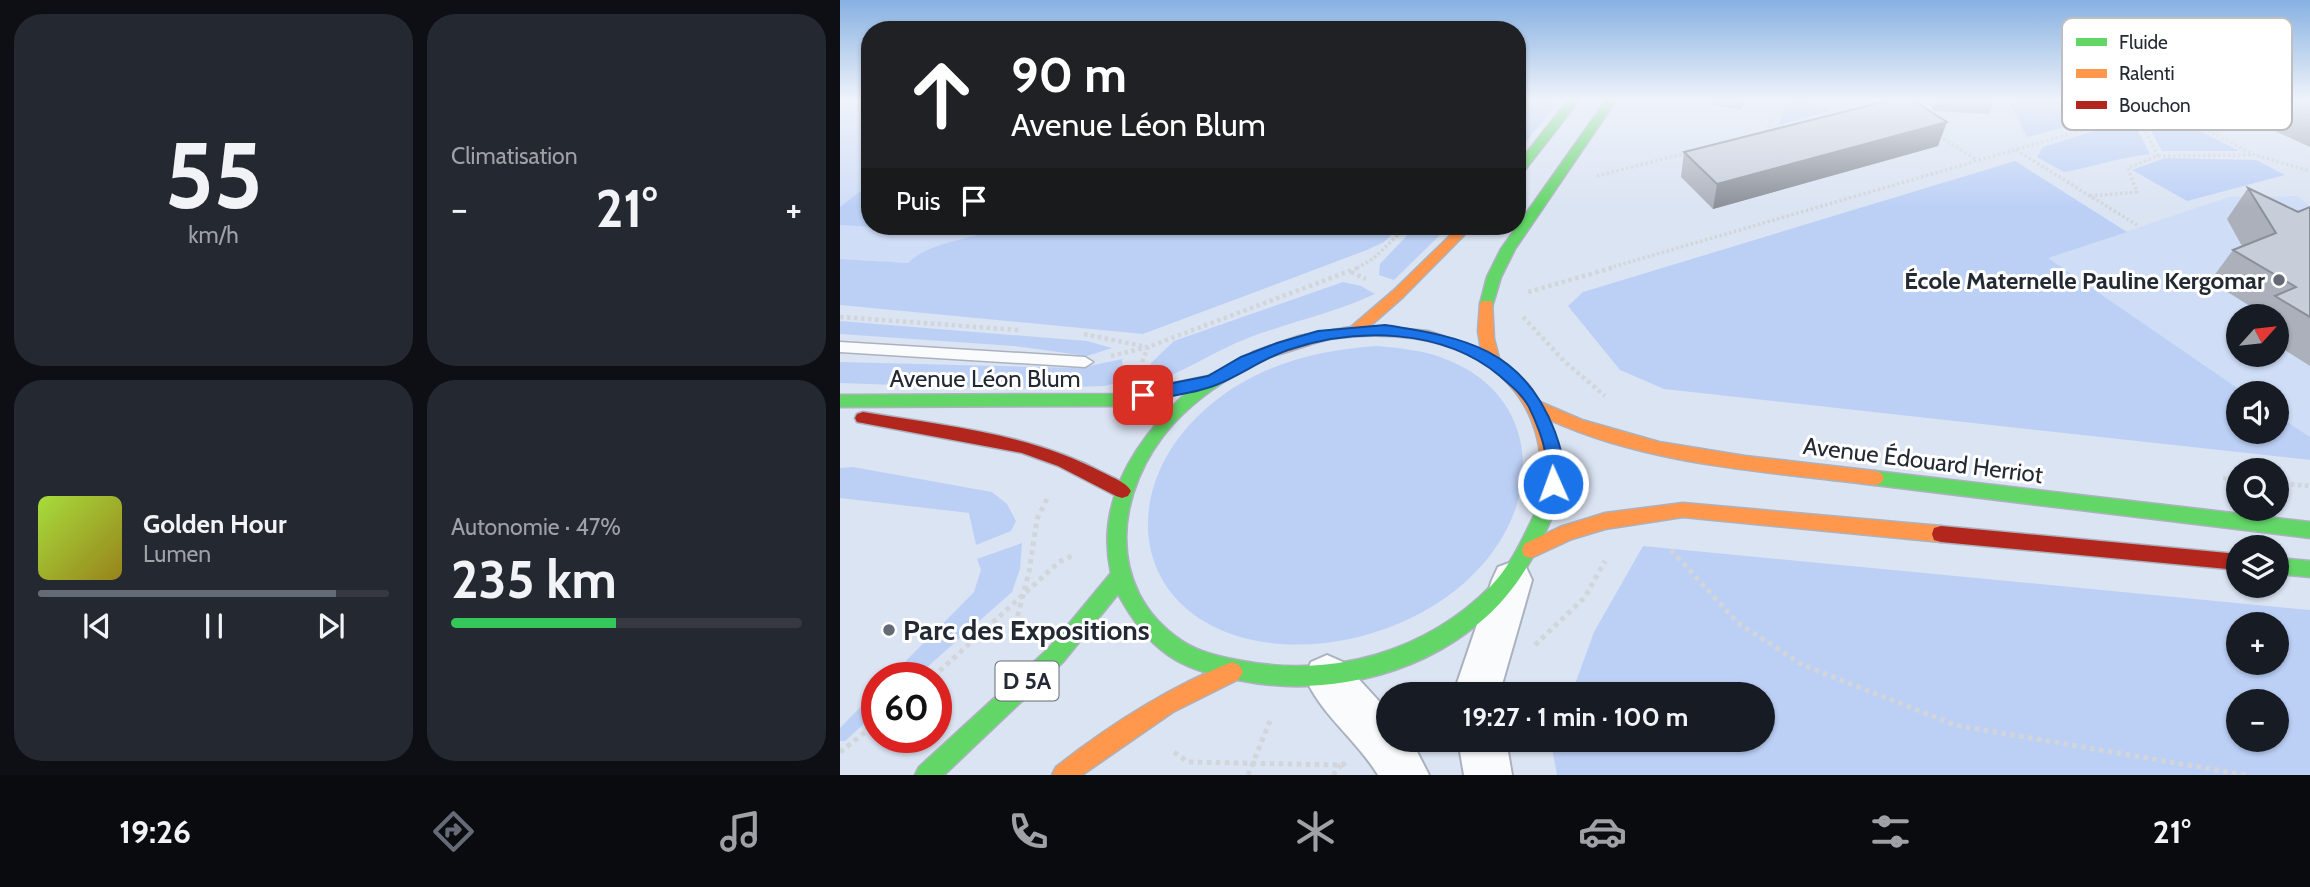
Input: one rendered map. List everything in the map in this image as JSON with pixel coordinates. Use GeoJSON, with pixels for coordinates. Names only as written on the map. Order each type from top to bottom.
{"type":"FeatureCollection","features":[{"type":"Feature","properties":{"kind":"main road"},"geometry":{"type":"LineString","coordinates":[[1526,162],[1547,135]]}},
{"type":"Feature","properties":{"kind":"main road"},"geometry":{"type":"LineString","coordinates":[[1526,222],[1586,135]]}},
{"type":"Feature","properties":{"kind":"main road"},"geometry":{"type":"LineString","coordinates":[[1355,331],[1398,294],[1458,235]]}},
{"type":"Feature","properties":{"kind":"main road"},"geometry":{"type":"LineString","coordinates":[[1490,360],[1484,309],[1493,275],[1518,235]]}},
{"type":"Feature","properties":{"kind":"main road"},"geometry":{"type":"LineString","coordinates":[[1522,563],[1541,531],[1553,484],[1553,452],[1537,407],[1510,374],[1468,347],[1442,338],[1385,330],[1318,336],[1282,346],[1246,361],[1212,381],[1174,412],[1143,449],[1122,491],[1113,538],[1119,578],[1142,618],[1180,651],[1232,672],[1307,678],[1381,665],[1423,647],[1474,615],[1522,563],[1561,533],[1641,512],[1683,510],[2226,561]]}},
{"type":"Feature","properties":{"kind":"main road","name":"Avenue Léon Blum"},"geometry":{"type":"LineString","coordinates":[[840,401],[1121,400],[1212,381]]}},
{"type":"Feature","properties":{"kind":"main road","name":"Avenue Édouard Herriot"},"geometry":{"type":"LineString","coordinates":[[1537,407],[1585,431],[1662,448],[1898,481],[2310,530]]}},
{"type":"Feature","properties":{"kind":"main road","name":"Avenue Léon Blum"},"geometry":{"type":"LineString","coordinates":[[840,413],[1034,450],[1073,464],[1122,491]]}},
{"type":"Feature","properties":{"kind":"main road"},"geometry":{"type":"LineString","coordinates":[[2289,567],[2310,569]]}},
{"type":"Feature","properties":{"kind":"main road","name":"D 5A"},"geometry":{"type":"LineString","coordinates":[[927,775],[1056,654],[1119,578]]}},
{"type":"Feature","properties":{"kind":"main road"},"geometry":{"type":"LineString","coordinates":[[1064,775],[1130,722],[1196,685],[1232,672]]}},
{"type":"Feature","properties":{"kind":"street"},"geometry":{"type":"LineString","coordinates":[[1481,682],[1522,563]]}},
{"type":"Feature","properties":{"kind":"street"},"geometry":{"type":"LineString","coordinates":[[1307,678],[1387,745],[1405,775]]}},
{"type":"Feature","properties":{"kind":"street"},"geometry":{"type":"LineString","coordinates":[[1484,752],[1488,775]]}},
{"type":"Feature","properties":{"kind":"lane"},"geometry":{"type":"LineString","coordinates":[[840,347],[1085,362]]}},
{"type":"Feature","properties":{"kind":"path"},"geometry":{"type":"LineString","coordinates":[[1938,135],[1978,160]]}},
{"type":"Feature","properties":{"kind":"path"},"geometry":{"type":"LineString","coordinates":[[1528,292],[2063,135]]}},
{"type":"Feature","properties":{"kind":"path"},"geometry":{"type":"LineString","coordinates":[[2148,135],[2158,156]]}},
{"type":"Feature","properties":{"kind":"path"},"geometry":{"type":"LineString","coordinates":[[2217,135],[2255,155],[2310,171]]}},
{"type":"Feature","properties":{"kind":"path"},"geometry":{"type":"LineString","coordinates":[[1590,177],[1698,149]]}},
{"type":"Feature","properties":{"kind":"path"},"geometry":{"type":"LineString","coordinates":[[2015,149],[2137,225]]}},
{"type":"Feature","properties":{"kind":"path"},"geometry":{"type":"LineString","coordinates":[[2090,196],[2137,192],[2128,168],[2158,156],[2255,155]]}},
{"type":"Feature","properties":{"kind":"path"},"geometry":{"type":"LineString","coordinates":[[1085,362],[1148,347],[1351,272],[1374,258],[1398,235]]}},
{"type":"Feature","properties":{"kind":"path"},"geometry":{"type":"LineString","coordinates":[[1524,317],[1586,383],[1613,401]]}},
{"type":"Feature","properties":{"kind":"path"},"geometry":{"type":"LineString","coordinates":[[2289,484],[2310,486]]}},
{"type":"Feature","properties":{"kind":"path"},"geometry":{"type":"LineString","coordinates":[[949,662],[1059,562],[1113,538]]}},
{"type":"Feature","properties":{"kind":"path"},"geometry":{"type":"LineString","coordinates":[[1662,543],[1691,570],[1738,623],[1803,665],[1955,725],[2246,775]]}},
{"type":"Feature","properties":{"kind":"path"},"geometry":{"type":"LineString","coordinates":[[1248,775],[1307,678]]}},
{"type":"Feature","properties":{"kind":"path"},"geometry":{"type":"LineString","coordinates":[[840,752],[861,736]]}},
{"type":"Feature","properties":{"kind":"path"},"geometry":{"type":"LineString","coordinates":[[1334,775],[1342,765]]}},
{"type":"Feature","properties":{"kind":"shaded area"},"geometry":{"type":"Polygon","coordinates":[[[840,135],[861,135],[861,235],[1271,235],[908,263],[840,259],[840,135]]]}},
{"type":"Feature","properties":{"kind":"shaded area"},"geometry":{"type":"Polygon","coordinates":[[[2081,135],[2140,135],[2150,154],[2064,172],[2037,157],[2043,147],[2081,135]]]}},
{"type":"Feature","properties":{"kind":"shaded area"},"geometry":{"type":"Polygon","coordinates":[[[2154,135],[2209,135],[2239,151],[2162,151],[2154,135]]]}},
{"type":"Feature","properties":{"kind":"shaded area"},"geometry":{"type":"Polygon","coordinates":[[[2165,158],[2256,160],[2285,175],[2187,201],[2132,170],[2165,158]]]}},
{"type":"Feature","properties":{"kind":"shaded area"},"geometry":{"type":"Polygon","coordinates":[[[2015,161],[2127,232],[2048,258],[2227,381],[2226,444],[2289,444],[2289,423],[2310,437],[2310,460],[1664,389],[1620,370],[1568,306],[1583,292],[2015,161]]]}},
{"type":"Feature","properties":{"kind":"shaded area"},"geometry":{"type":"Polygon","coordinates":[[[861,191],[861,226],[840,225],[840,207],[861,191]]]}},
{"type":"Feature","properties":{"kind":"shaded area"},"geometry":{"type":"Polygon","coordinates":[[[2297,196],[2310,206],[2310,437],[2289,423],[2289,381],[2227,381],[2047,258],[2229,197],[2297,196]]]}},
{"type":"Feature","properties":{"kind":"shaded area"},"geometry":{"type":"Polygon","coordinates":[[[976,235],[1391,235],[1384,242],[1367,250],[1143,334],[840,305],[840,259],[908,263],[917,255],[976,235]]]}},
{"type":"Feature","properties":{"kind":"shaded area"},"geometry":{"type":"Polygon","coordinates":[[[1407,235],[1440,235],[1394,280],[1379,275],[1380,264],[1407,235]]]}},
{"type":"Feature","properties":{"kind":"shaded area"},"geometry":{"type":"Polygon","coordinates":[[[1343,282],[1361,286],[1375,294],[1344,307],[1248,338],[1172,375],[1145,385],[1151,363],[1174,341],[1343,282]]]}},
{"type":"Feature","properties":{"kind":"shaded area"},"geometry":{"type":"Polygon","coordinates":[[[840,321],[1087,341],[1112,348],[1087,356],[1014,346],[840,334],[840,321]]]}},
{"type":"Feature","properties":{"kind":"shaded area"},"geometry":{"type":"Polygon","coordinates":[[[1377,346],[1440,357],[1473,373],[1497,394],[1513,419],[1522,447],[1522,476],[1516,506],[1503,536],[1483,564],[1463,584],[1413,617],[1386,629],[1328,643],[1270,643],[1224,631],[1188,610],[1164,582],[1151,549],[1148,513],[1157,476],[1178,440],[1209,406],[1227,392],[1267,370],[1332,351],[1377,346]]]}},
{"type":"Feature","properties":{"kind":"shaded area"},"geometry":{"type":"Polygon","coordinates":[[[1122,359],[1123,372],[1120,382],[1105,386],[1007,389],[840,383],[840,362],[1080,368],[1122,359]]]}},
{"type":"Feature","properties":{"kind":"shaded area"},"geometry":{"type":"Polygon","coordinates":[[[853,467],[992,492],[1007,504],[1016,521],[1011,531],[976,545],[969,513],[840,498],[840,468],[853,467]]]}},
{"type":"Feature","properties":{"kind":"shaded area"},"geometry":{"type":"Polygon","coordinates":[[[1022,543],[1020,569],[1012,592],[933,662],[905,662],[974,592],[981,570],[977,559],[1022,543]]]}},
{"type":"Feature","properties":{"kind":"shaded area"},"geometry":{"type":"Polygon","coordinates":[[[1643,546],[2310,610],[2310,775],[1557,775],[1553,752],[1775,752],[1775,682],[1576,682],[1594,632],[1643,546]]]}},
{"type":"Feature","properties":{"kind":"shaded area"},"geometry":{"type":"Polygon","coordinates":[[[861,706],[861,726],[845,741],[840,741],[840,728],[861,706]]]}},
{"type":"Feature","properties":{"kind":"building"},"geometry":{"type":"Polygon","coordinates":[[[1751,135],[1898,135],[1717,184],[1684,152],[1751,135]]]}},
{"type":"Feature","properties":{"kind":"building"},"geometry":{"type":"Polygon","coordinates":[[[2248,188],[2298,212],[2310,207],[2310,317],[2275,296],[2296,287],[2233,250],[2276,233],[2248,188]]]}},
{"type":"Feature","properties":{"kind":"traffic: fast"},"geometry":{"type":"LineString","coordinates":[[1526,162],[1547,135]]}},
{"type":"Feature","properties":{"kind":"traffic: fast"},"geometry":{"type":"LineString","coordinates":[[1526,223],[1587,135]]}},
{"type":"Feature","properties":{"kind":"traffic: fast"},"geometry":{"type":"LineString","coordinates":[[1487,304],[1494,277],[1518,235]]}},
{"type":"Feature","properties":{"kind":"traffic: fast"},"geometry":{"type":"LineString","coordinates":[[1258,356],[1210,383],[1167,420],[1144,450],[1127,483],[1118,517],[1116,552],[1124,586],[1142,618],[1172,646],[1184,653],[1226,668],[1262,675],[1298,677],[1336,674],[1372,667],[1407,655],[1441,638],[1471,617],[1498,592],[1527,551],[1548,505]]}},
{"type":"Feature","properties":{"kind":"traffic: fast"},"geometry":{"type":"LineString","coordinates":[[840,401],[1121,400],[1212,381]]}},
{"type":"Feature","properties":{"kind":"traffic: fast"},"geometry":{"type":"LineString","coordinates":[[1875,478],[2310,530]]}},
{"type":"Feature","properties":{"kind":"traffic: fast"},"geometry":{"type":"LineString","coordinates":[[2289,567],[2310,569]]}},
{"type":"Feature","properties":{"kind":"traffic: fast"},"geometry":{"type":"LineString","coordinates":[[927,775],[1056,655],[1119,578]]}},
{"type":"Feature","properties":{"kind":"traffic: slow"},"geometry":{"type":"LineString","coordinates":[[1355,331],[1398,294],[1458,235]]}},
{"type":"Feature","properties":{"kind":"traffic: slow"},"geometry":{"type":"LineString","coordinates":[[1487,304],[1486,339],[1491,358],[1532,401],[1545,429],[1551,458],[1548,505]]}},
{"type":"Feature","properties":{"kind":"traffic: slow"},"geometry":{"type":"LineString","coordinates":[[1258,356],[1328,334],[1378,331],[1428,336],[1491,360]]}},
{"type":"Feature","properties":{"kind":"traffic: slow"},"geometry":{"type":"LineString","coordinates":[[1537,407],[1576,425],[1659,449],[1745,463],[1875,478]]}},
{"type":"Feature","properties":{"kind":"traffic: slow"},"geometry":{"type":"LineString","coordinates":[[1531,550],[1567,533],[1605,521],[1683,510],[1941,534]]}},
{"type":"Feature","properties":{"kind":"traffic: slow"},"geometry":{"type":"LineString","coordinates":[[1064,775],[1165,704],[1232,672]]}},
{"type":"Feature","properties":{"kind":"traffic: jam"},"geometry":{"type":"LineString","coordinates":[[863,418],[1022,446],[1064,461],[1122,491]]}},
{"type":"Feature","properties":{"kind":"traffic: jam"},"geometry":{"type":"LineString","coordinates":[[1941,534],[2226,561]]}},
{"type":"Feature","properties":{"kind":"place","name":"École Maternelle Pauline Kergomar"},"geometry":{"type":"Point","coordinates":[2279,280]}},
{"type":"Feature","properties":{"kind":"place","name":"Parc des Expositions"},"geometry":{"type":"Point","coordinates":[889,630]}},
{"type":"Feature","properties":{"kind":"route"},"geometry":{"type":"LineString","coordinates":[[1143,395],[1212,381],[1246,361],[1282,346],[1318,336],[1385,330],[1442,338],[1468,347],[1490,360],[1525,389],[1537,407],[1553,452],[1553,484]]}}]}
